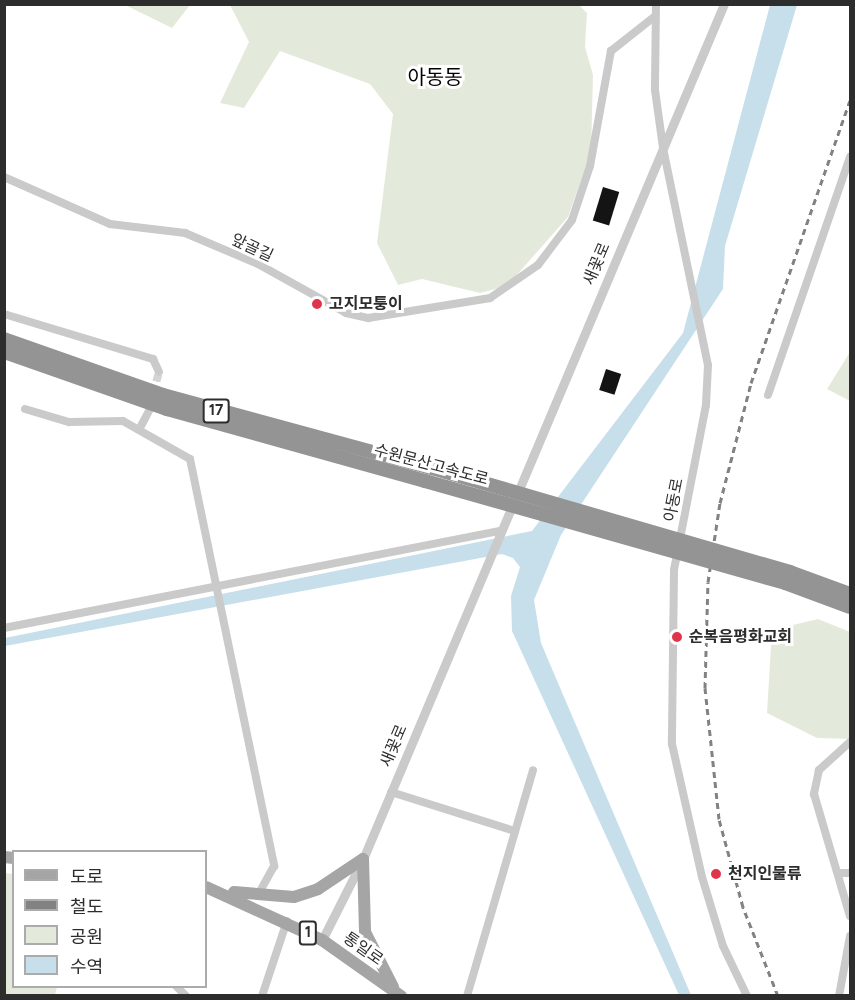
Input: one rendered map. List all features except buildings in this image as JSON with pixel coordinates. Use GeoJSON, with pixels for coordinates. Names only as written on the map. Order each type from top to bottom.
{"type":"FeatureCollection","features":[{"type":"Feature","properties":{"kind":"highway","name":"수원문산고속도로"},"geometry":{"type":"LineString","coordinates":[[4,339],[163,395],[432,468],[787,578],[850,607]]}},
{"type":"Feature","properties":{"kind":"highway","name":"수원문산고속도로"},"geometry":{"type":"LineString","coordinates":[[4,352],[167,409],[850,594]]}},
{"type":"Feature","properties":{"kind":"main road"},"geometry":{"type":"LineString","coordinates":[[219,891],[294,897],[318,890],[363,859]]}},
{"type":"Feature","properties":{"kind":"main road"},"geometry":{"type":"LineString","coordinates":[[363,859],[365,932],[399,994]]}},
{"type":"Feature","properties":{"kind":"main road","name":"통일로"},"geometry":{"type":"LineString","coordinates":[[207,888],[219,891],[287,921],[322,940],[399,994]]}},
{"type":"Feature","properties":{"kind":"street","name":"아동로"},"geometry":{"type":"LineString","coordinates":[[656,4],[654,17],[655,90],[663,148],[703,332],[706,405],[674,570],[672,744],[702,877],[723,946],[747,996]]}},
{"type":"Feature","properties":{"kind":"street","name":"새꽃로"},"geometry":{"type":"LineString","coordinates":[[322,940],[363,859],[724,4]]}},
{"type":"Feature","properties":{"kind":"street","name":"앞골길"},"geometry":{"type":"LineString","coordinates":[[4,177],[110,224],[185,233],[258,264],[346,313],[368,318],[490,298],[538,265],[572,220],[590,166],[611,51],[654,17]]}},
{"type":"Feature","properties":{"kind":"street"},"geometry":{"type":"LineString","coordinates":[[768,395],[850,157]]}},
{"type":"Feature","properties":{"kind":"street"},"geometry":{"type":"LineString","coordinates":[[4,314],[153,359],[159,372]]}},
{"type":"Feature","properties":{"kind":"street"},"geometry":{"type":"LineString","coordinates":[[25,409],[69,422],[123,421],[141,426],[190,459],[215,590],[274,866],[258,895]]}},
{"type":"Feature","properties":{"kind":"street"},"geometry":{"type":"LineString","coordinates":[[141,426],[148,411]]}},
{"type":"Feature","properties":{"kind":"street"},"geometry":{"type":"LineString","coordinates":[[4,628],[215,590],[499,533]]}},
{"type":"Feature","properties":{"kind":"street"},"geometry":{"type":"LineString","coordinates":[[850,742],[819,771],[814,794],[850,916]]}},
{"type":"Feature","properties":{"kind":"street"},"geometry":{"type":"LineString","coordinates":[[467,996],[533,770]]}},
{"type":"Feature","properties":{"kind":"street"},"geometry":{"type":"LineString","coordinates":[[391,792],[515,831]]}},
{"type":"Feature","properties":{"kind":"street"},"geometry":{"type":"LineString","coordinates":[[838,873],[850,873]]}},
{"type":"Feature","properties":{"kind":"street"},"geometry":{"type":"LineString","coordinates":[[262,996],[287,921]]}},
{"type":"Feature","properties":{"kind":"street"},"geometry":{"type":"LineString","coordinates":[[838,996],[850,936]]}},
{"type":"Feature","properties":{"kind":"green space"},"geometry":{"type":"Polygon","coordinates":[[[190,4],[172,28],[125,5],[190,4]]]}},
{"type":"Feature","properties":{"kind":"green space"},"geometry":{"type":"Polygon","coordinates":[[[578,4],[587,13],[585,47],[593,75],[591,152],[568,217],[507,286],[480,293],[422,279],[398,285],[377,243],[393,114],[370,84],[280,51],[244,108],[220,103],[249,42],[230,5],[578,4]]]}},
{"type":"Feature","properties":{"kind":"green space"},"geometry":{"type":"Polygon","coordinates":[[[850,352],[850,401],[827,389],[850,352]]]}},
{"type":"Feature","properties":{"kind":"green space"},"geometry":{"type":"Polygon","coordinates":[[[818,619],[850,632],[850,739],[817,738],[767,713],[772,630],[818,619]]]}},
{"type":"Feature","properties":{"kind":"green space"},"geometry":{"type":"Polygon","coordinates":[[[5,873],[12,874],[12,988],[57,988],[55,995],[5,995],[5,873]]]}},
{"type":"Feature","properties":{"kind":"water"},"geometry":{"type":"Polygon","coordinates":[[[770,5],[797,5],[725,246],[723,289],[561,535],[534,600],[541,643],[691,995],[679,995],[512,631],[511,596],[520,567],[513,558],[502,554],[5,646],[5,638],[532,531],[683,333],[770,5]]]}},
{"type":"Feature","properties":{"kind":"tunnel"},"geometry":{"type":"LineString","coordinates":[[153,393],[159,372]]}},
{"type":"Feature","properties":{"kind":"railway"},"geometry":{"type":"LineString","coordinates":[[778,996],[743,907],[719,819],[705,688],[708,582],[720,503],[751,383],[850,101]]}},
{"type":"Feature","properties":{"kind":"place","name":"고지모퉁이"},"geometry":{"type":"Point","coordinates":[317,304]}},
{"type":"Feature","properties":{"kind":"place","name":"순복음평화교회"},"geometry":{"type":"Point","coordinates":[677,637]}},
{"type":"Feature","properties":{"kind":"place","name":"천지인물류"},"geometry":{"type":"Point","coordinates":[716,874]}},
{"type":"Feature","properties":{"kind":"district","name":"아동동"},"geometry":{"type":"Point","coordinates":[435,77]}}]}
